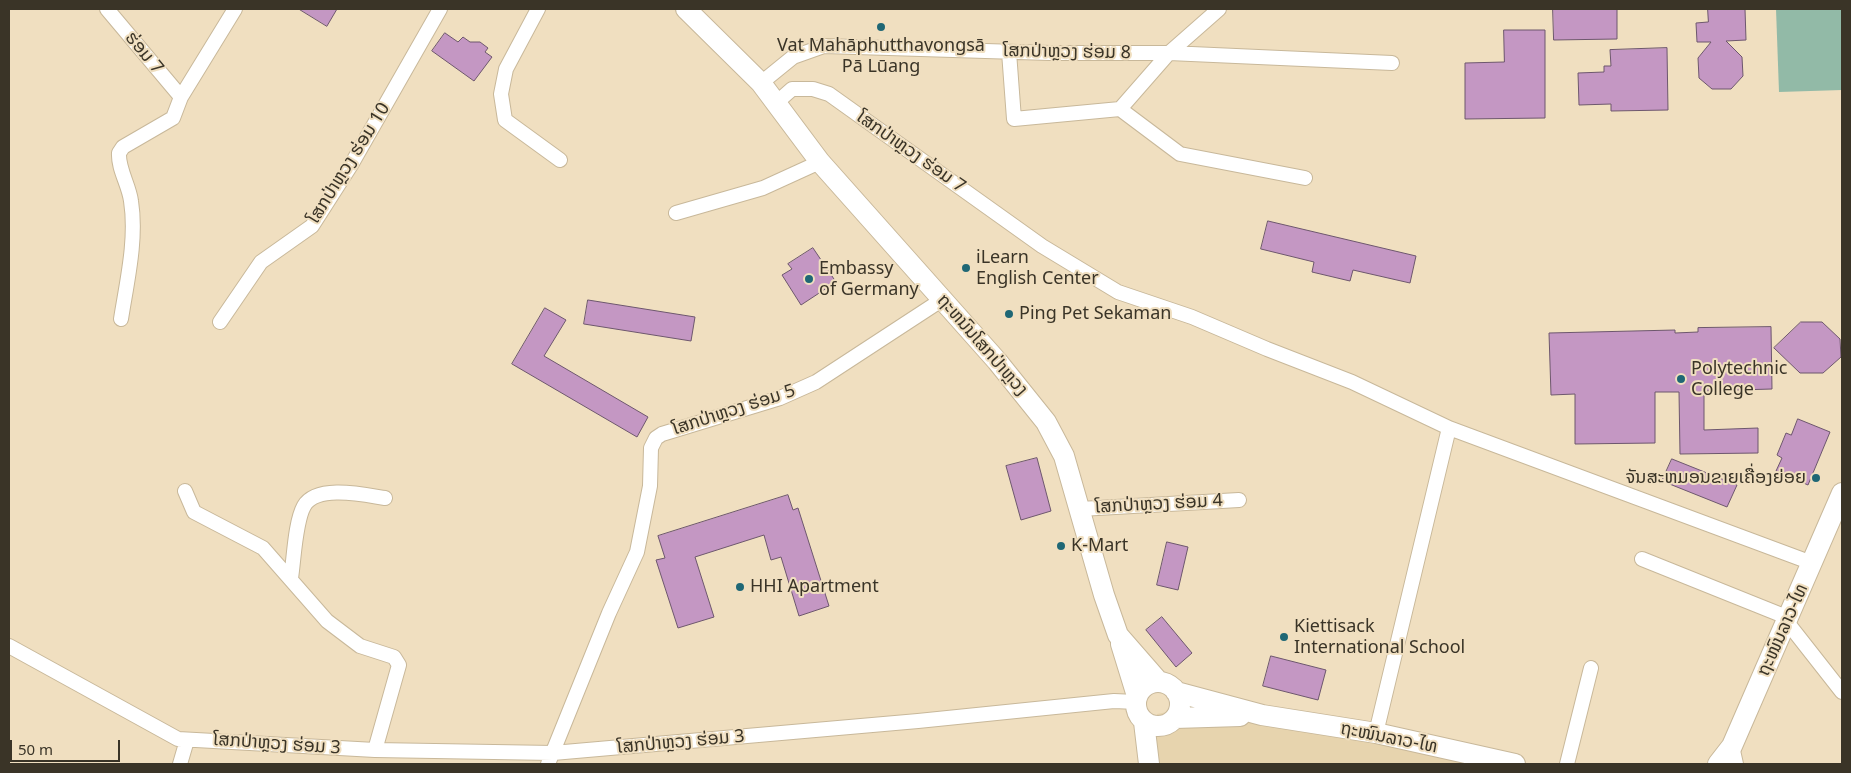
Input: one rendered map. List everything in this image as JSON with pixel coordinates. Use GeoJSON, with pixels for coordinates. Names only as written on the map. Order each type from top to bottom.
{"type":"FeatureCollection","features":[{"type":"Feature","properties":{"kind":"street"},"geometry":{"type":"LineString","coordinates":[[121,319],[129,263],[132,219],[131,200],[119,153],[123,147],[170,122],[181,97],[235,9]]}},
{"type":"Feature","properties":{"kind":"street","name":"ໂສກປ່າຫຼວງ ຮ່ອມ 10"},"geometry":{"type":"LineString","coordinates":[[220,322],[261,262],[312,226],[350,165],[440,9]]}},
{"type":"Feature","properties":{"kind":"street"},"geometry":{"type":"LineString","coordinates":[[538,9],[506,69],[501,94],[505,120],[560,160]]}},
{"type":"Feature","properties":{"kind":"street"},"geometry":{"type":"LineString","coordinates":[[1120,109],[1169,53],[1220,9]]}},
{"type":"Feature","properties":{"kind":"street","name":"ຮ່ອມ 7"},"geometry":{"type":"LineString","coordinates":[[107,10],[181,97]]}},
{"type":"Feature","properties":{"kind":"street","name":"ຖະຫນົນໂສກປ່າຫຼວງ"},"geometry":{"type":"LineString","coordinates":[[695,12],[760,83],[820,162],[1023,391],[1046,422],[1064,456],[1104,595],[1118,635],[1159,682]]}},
{"type":"Feature","properties":{"kind":"street","name":"ໂສກປ່າຫຼວງ ຮ່ອມ 8"},"geometry":{"type":"LineString","coordinates":[[760,83],[793,57],[824,46],[1009,52],[1169,53],[1392,63]]}},
{"type":"Feature","properties":{"kind":"street"},"geometry":{"type":"LineString","coordinates":[[1009,52],[1014,119],[1120,109],[1180,154],[1305,178]]}},
{"type":"Feature","properties":{"kind":"street","name":"ໂສກປ່າຫຼວງ ຮ່ອມ 7"},"geometry":{"type":"LineString","coordinates":[[775,104],[792,88],[812,88],[829,94],[1042,246],[1118,292],[1192,317],[1352,382],[1450,428]]}},
{"type":"Feature","properties":{"kind":"street"},"geometry":{"type":"LineString","coordinates":[[676,213],[763,188],[820,162]]}},
{"type":"Feature","properties":{"kind":"street","name":"ໂສກປ່າຫຼວງ ຮ່ອມ 5"},"geometry":{"type":"LineString","coordinates":[[550,759],[609,614],[637,552],[645,520],[650,486],[651,448],[656,438],[662,434],[780,398],[816,382],[943,299]]}},
{"type":"Feature","properties":{"kind":"street"},"geometry":{"type":"LineString","coordinates":[[1376,733],[1450,428],[1812,563]]}},
{"type":"Feature","properties":{"kind":"street"},"geometry":{"type":"LineString","coordinates":[[185,491],[194,512],[263,548],[327,621],[360,646],[394,657],[399,665],[375,750]]}},
{"type":"Feature","properties":{"kind":"street"},"geometry":{"type":"LineString","coordinates":[[291,578],[301,514],[305,504],[318,496],[332,493],[385,498]]}},
{"type":"Feature","properties":{"kind":"street","name":"ຖະໜົນລາວ-ໄທ"},"geometry":{"type":"LineString","coordinates":[[1718,764],[1734,755],[1788,620],[1842,494]]}},
{"type":"Feature","properties":{"kind":"street","name":"ໂສກປ່າຫຼວງ ຮ່ອມ 4"},"geometry":{"type":"LineString","coordinates":[[1080,509],[1239,500]]}},
{"type":"Feature","properties":{"kind":"street"},"geometry":{"type":"LineString","coordinates":[[1642,559],[1788,620],[1842,692]]}},
{"type":"Feature","properties":{"kind":"street"},"geometry":{"type":"LineString","coordinates":[[1118,635],[1136,699],[1136,710],[1144,722],[1149,764]]}},
{"type":"Feature","properties":{"kind":"street","name":"ໂສກປ່າຫຼວງ ຮ່ອມ 3"},"geometry":{"type":"LineString","coordinates":[[9,646],[178,739],[550,759],[1136,699]]}},
{"type":"Feature","properties":{"kind":"street"},"geometry":{"type":"LineString","coordinates":[[1566,764],[1591,668]]}},
{"type":"Feature","properties":{"kind":"street"},"geometry":{"type":"LineString","coordinates":[[1136,699],[1145,686],[1159,682],[1171,687],[1176,692],[1180,706],[1169,721],[1153,764]]}},
{"type":"Feature","properties":{"kind":"street","name":"ຖະໜົນລາວ-ໄທ"},"geometry":{"type":"LineString","coordinates":[[1176,692],[1262,715],[1376,733],[1515,764]]}},
{"type":"Feature","properties":{"kind":"street","name":"ຖະໜົນລາວ-ໄທ"},"geometry":{"type":"LineString","coordinates":[[1169,721],[1262,715]]}},
{"type":"Feature","properties":{"kind":"street"},"geometry":{"type":"LineString","coordinates":[[1144,722],[1151,725],[1169,721]]}},
{"type":"Feature","properties":{"kind":"street"},"geometry":{"type":"LineString","coordinates":[[180,764],[188,740]]}},
{"type":"Feature","properties":{"kind":"shaded area"},"geometry":{"type":"Polygon","coordinates":[[[1176,699],[1495,764],[1155,764],[1157,714],[1167,712],[1176,699]]]}},
{"type":"Feature","properties":{"kind":"green space"},"geometry":{"type":"Polygon","coordinates":[[[1776,9],[1842,9],[1842,90],[1779,92],[1776,9]]]}},
{"type":"Feature","properties":{"kind":"building"},"geometry":{"type":"Polygon","coordinates":[[[299,9],[337,9],[327,26],[299,9]]]}},
{"type":"Feature","properties":{"kind":"building"},"geometry":{"type":"Polygon","coordinates":[[[1553,9],[1617,9],[1617,39],[1554,40],[1553,9]]]}},
{"type":"Feature","properties":{"kind":"building"},"geometry":{"type":"Polygon","coordinates":[[[1708,9],[1745,9],[1746,40],[1726,41],[1742,57],[1743,76],[1731,89],[1712,89],[1699,78],[1698,58],[1711,42],[1697,42],[1696,23],[1708,22],[1708,9]]]}},
{"type":"Feature","properties":{"kind":"building"},"geometry":{"type":"Polygon","coordinates":[[[1504,30],[1545,30],[1545,118],[1465,119],[1465,63],[1504,62],[1504,30]]]}},
{"type":"Feature","properties":{"kind":"building"},"geometry":{"type":"Polygon","coordinates":[[[445,33],[458,42],[463,37],[470,42],[480,42],[488,48],[485,52],[492,57],[474,81],[432,51],[445,33]]]}},
{"type":"Feature","properties":{"kind":"building"},"geometry":{"type":"Polygon","coordinates":[[[1667,48],[1668,110],[1611,111],[1611,104],[1579,105],[1578,73],[1604,72],[1604,66],[1611,66],[1610,50],[1667,48]]]}},
{"type":"Feature","properties":{"kind":"building"},"geometry":{"type":"Polygon","coordinates":[[[1268,221],[1416,256],[1410,283],[1353,270],[1350,281],[1312,272],[1314,262],[1261,249],[1268,221]]]}},
{"type":"Feature","properties":{"kind":"building","name":"Embassy of Germany"},"geometry":{"type":"Polygon","coordinates":[[[813,248],[836,282],[801,305],[782,275],[792,269],[788,264],[813,248]]]}},
{"type":"Feature","properties":{"kind":"building"},"geometry":{"type":"Polygon","coordinates":[[[588,300],[695,317],[691,341],[584,324],[588,300]]]}},
{"type":"Feature","properties":{"kind":"building"},"geometry":{"type":"Polygon","coordinates":[[[545,308],[566,320],[544,356],[648,417],[637,437],[512,364],[545,308]]]}},
{"type":"Feature","properties":{"kind":"building"},"geometry":{"type":"Polygon","coordinates":[[[1801,322],[1822,322],[1840,339],[1841,357],[1823,373],[1800,373],[1774,348],[1801,322]]]}},
{"type":"Feature","properties":{"kind":"building"},"geometry":{"type":"Polygon","coordinates":[[[1771,327],[1772,389],[1704,391],[1704,430],[1758,428],[1758,453],[1680,454],[1679,392],[1655,392],[1655,443],[1575,444],[1575,394],[1551,395],[1549,333],[1675,330],[1675,333],[1698,332],[1698,328],[1771,327]]]}},
{"type":"Feature","properties":{"kind":"building"},"geometry":{"type":"Polygon","coordinates":[[[1798,419],[1830,432],[1808,485],[1776,471],[1782,458],[1777,455],[1786,433],[1791,435],[1798,419]]]}},
{"type":"Feature","properties":{"kind":"building"},"geometry":{"type":"Polygon","coordinates":[[[1037,458],[1051,511],[1021,520],[1006,466],[1037,458]]]}},
{"type":"Feature","properties":{"kind":"building"},"geometry":{"type":"Polygon","coordinates":[[[1672,459],[1737,485],[1727,507],[1662,481],[1672,459]]]}},
{"type":"Feature","properties":{"kind":"building"},"geometry":{"type":"Polygon","coordinates":[[[788,495],[793,510],[798,508],[829,606],[799,616],[781,557],[771,560],[764,535],[695,557],[714,617],[678,628],[656,560],[665,558],[658,536],[788,495]]]}},
{"type":"Feature","properties":{"kind":"building"},"geometry":{"type":"Polygon","coordinates":[[[1167,542],[1188,547],[1178,590],[1157,585],[1167,542]]]}},
{"type":"Feature","properties":{"kind":"building"},"geometry":{"type":"Polygon","coordinates":[[[1162,617],[1192,653],[1176,667],[1146,630],[1162,617]]]}},
{"type":"Feature","properties":{"kind":"building"},"geometry":{"type":"Polygon","coordinates":[[[1271,656],[1326,670],[1318,700],[1263,686],[1271,656]]]}},
{"type":"Feature","properties":{"kind":"place","name":"Vat Mahāphutthavongsā Pā Lūang"},"geometry":{"type":"Point","coordinates":[881,27]}},
{"type":"Feature","properties":{"kind":"place","name":"iLearn English Center"},"geometry":{"type":"Point","coordinates":[966,268]}},
{"type":"Feature","properties":{"kind":"place","name":"Embassy of Germany"},"geometry":{"type":"Point","coordinates":[809,279]}},
{"type":"Feature","properties":{"kind":"place","name":"Ping Pet Sekaman"},"geometry":{"type":"Point","coordinates":[1009,314]}},
{"type":"Feature","properties":{"kind":"place","name":"Polytechnic College"},"geometry":{"type":"Point","coordinates":[1681,379]}},
{"type":"Feature","properties":{"kind":"place","name":"ຈັນສະຫມອນຂາຍເຄື່ອງຍ່ອຍ"},"geometry":{"type":"Point","coordinates":[1816,478]}},
{"type":"Feature","properties":{"kind":"place","name":"K-Mart"},"geometry":{"type":"Point","coordinates":[1061,546]}},
{"type":"Feature","properties":{"kind":"place","name":"HHI Apartment"},"geometry":{"type":"Point","coordinates":[740,587]}},
{"type":"Feature","properties":{"kind":"place","name":"Kiettisack International School"},"geometry":{"type":"Point","coordinates":[1284,637]}}]}
